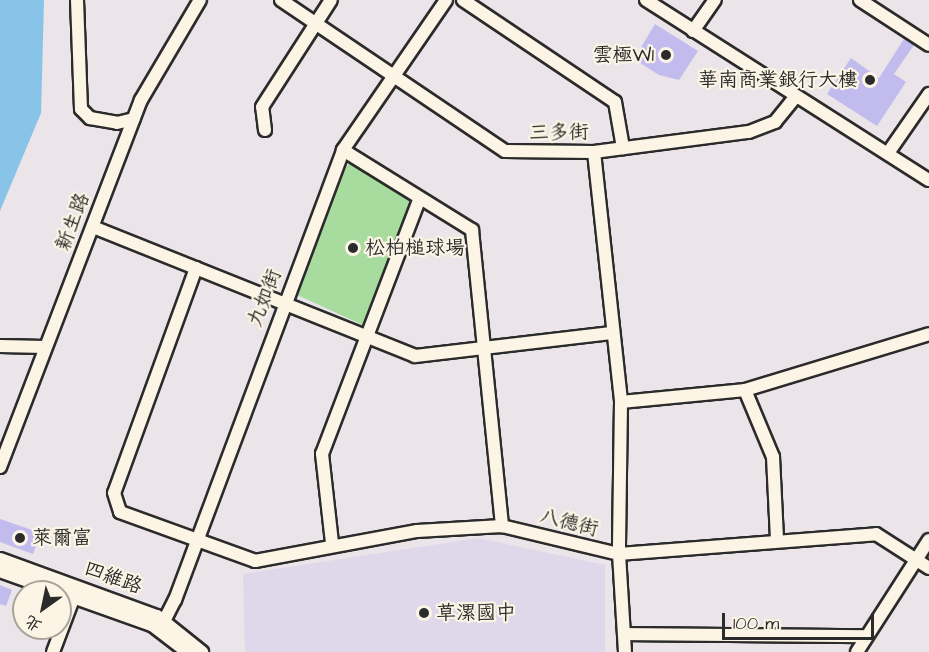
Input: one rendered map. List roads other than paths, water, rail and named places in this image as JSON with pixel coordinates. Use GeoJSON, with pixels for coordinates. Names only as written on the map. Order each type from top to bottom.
{"type":"FeatureCollection","features":[{"type":"Feature","properties":{"kind":"street"},"geometry":{"type":"LineString","coordinates":[[76,0],[81,108],[90,118],[117,123],[134,118]]}},
{"type":"Feature","properties":{"kind":"street","name":"新生路"},"geometry":{"type":"LineString","coordinates":[[0,467],[154,71],[200,0]]}},
{"type":"Feature","properties":{"kind":"street","name":"三多街"},"geometry":{"type":"LineString","coordinates":[[281,0],[505,151],[594,152],[749,132],[775,122],[796,96]]}},
{"type":"Feature","properties":{"kind":"street"},"geometry":{"type":"LineString","coordinates":[[265,130],[262,107],[331,0]]}},
{"type":"Feature","properties":{"kind":"street","name":"九如街"},"geometry":{"type":"LineString","coordinates":[[162,625],[196,543],[283,303],[343,150],[446,0]]}},
{"type":"Feature","properties":{"kind":"street"},"geometry":{"type":"LineString","coordinates":[[463,0],[615,102],[623,148]]}},
{"type":"Feature","properties":{"kind":"street"},"geometry":{"type":"LineString","coordinates":[[646,0],[929,180]]}},
{"type":"Feature","properties":{"kind":"street"},"geometry":{"type":"LineString","coordinates":[[693,31],[715,0]]}},
{"type":"Feature","properties":{"kind":"street"},"geometry":{"type":"LineString","coordinates":[[860,0],[929,45]]}},
{"type":"Feature","properties":{"kind":"street"},"geometry":{"type":"LineString","coordinates":[[888,153],[929,94]]}},
{"type":"Feature","properties":{"kind":"street"},"geometry":{"type":"LineString","coordinates":[[343,150],[472,230],[502,526]]}},
{"type":"Feature","properties":{"kind":"street"},"geometry":{"type":"LineString","coordinates":[[594,152],[621,402],[618,554],[625,652]]}},
{"type":"Feature","properties":{"kind":"street"},"geometry":{"type":"LineString","coordinates":[[332,543],[322,454],[368,339],[420,198]]}},
{"type":"Feature","properties":{"kind":"street"},"geometry":{"type":"LineString","coordinates":[[93,227],[415,356],[485,346],[612,333]]}},
{"type":"Feature","properties":{"kind":"street","name":"八德街"},"geometry":{"type":"LineString","coordinates":[[196,268],[114,493],[120,512],[196,543],[255,561],[332,543],[502,526],[618,554],[876,534],[929,568]]}},
{"type":"Feature","properties":{"kind":"street"},"geometry":{"type":"LineString","coordinates":[[621,402],[745,390],[929,334]]}},
{"type":"Feature","properties":{"kind":"street"},"geometry":{"type":"LineString","coordinates":[[0,346],[45,347]]}},
{"type":"Feature","properties":{"kind":"street"},"geometry":{"type":"LineString","coordinates":[[745,390],[773,457],[777,540]]}},
{"type":"Feature","properties":{"kind":"street"},"geometry":{"type":"LineString","coordinates":[[857,652],[862,636],[929,540]]}},
{"type":"Feature","properties":{"kind":"street","name":"四維路"},"geometry":{"type":"LineString","coordinates":[[0,559],[162,625],[202,652]]}},
{"type":"Feature","properties":{"kind":"street","name":"四維路"},"geometry":{"type":"LineString","coordinates":[[0,571],[75,591]]}},
{"type":"Feature","properties":{"kind":"street"},"geometry":{"type":"LineString","coordinates":[[53,652],[75,591]]}},
{"type":"Feature","properties":{"kind":"street","name":"四維路"},"geometry":{"type":"LineString","coordinates":[[162,625],[187,652]]}},
{"type":"Feature","properties":{"kind":"street"},"geometry":{"type":"LineString","coordinates":[[624,634],[862,636]]}},
{"type":"Feature","properties":{"kind":"water"},"geometry":{"type":"Polygon","coordinates":[[[0,0],[44,0],[41,113],[0,211],[0,0]]]}},
{"type":"Feature","properties":{"kind":"place","name":"雲極W1"},"geometry":{"type":"Point","coordinates":[666,55]}},
{"type":"Feature","properties":{"kind":"place","name":"華南商業銀行大樓"},"geometry":{"type":"Point","coordinates":[870,80]}},
{"type":"Feature","properties":{"kind":"place","name":"松柏槌球場"},"geometry":{"type":"Point","coordinates":[353,248]}},
{"type":"Feature","properties":{"kind":"place","name":"萊爾富"},"geometry":{"type":"Point","coordinates":[20,538]}},
{"type":"Feature","properties":{"kind":"place","name":"草漯國中"},"geometry":{"type":"Point","coordinates":[424,613]}}]}
